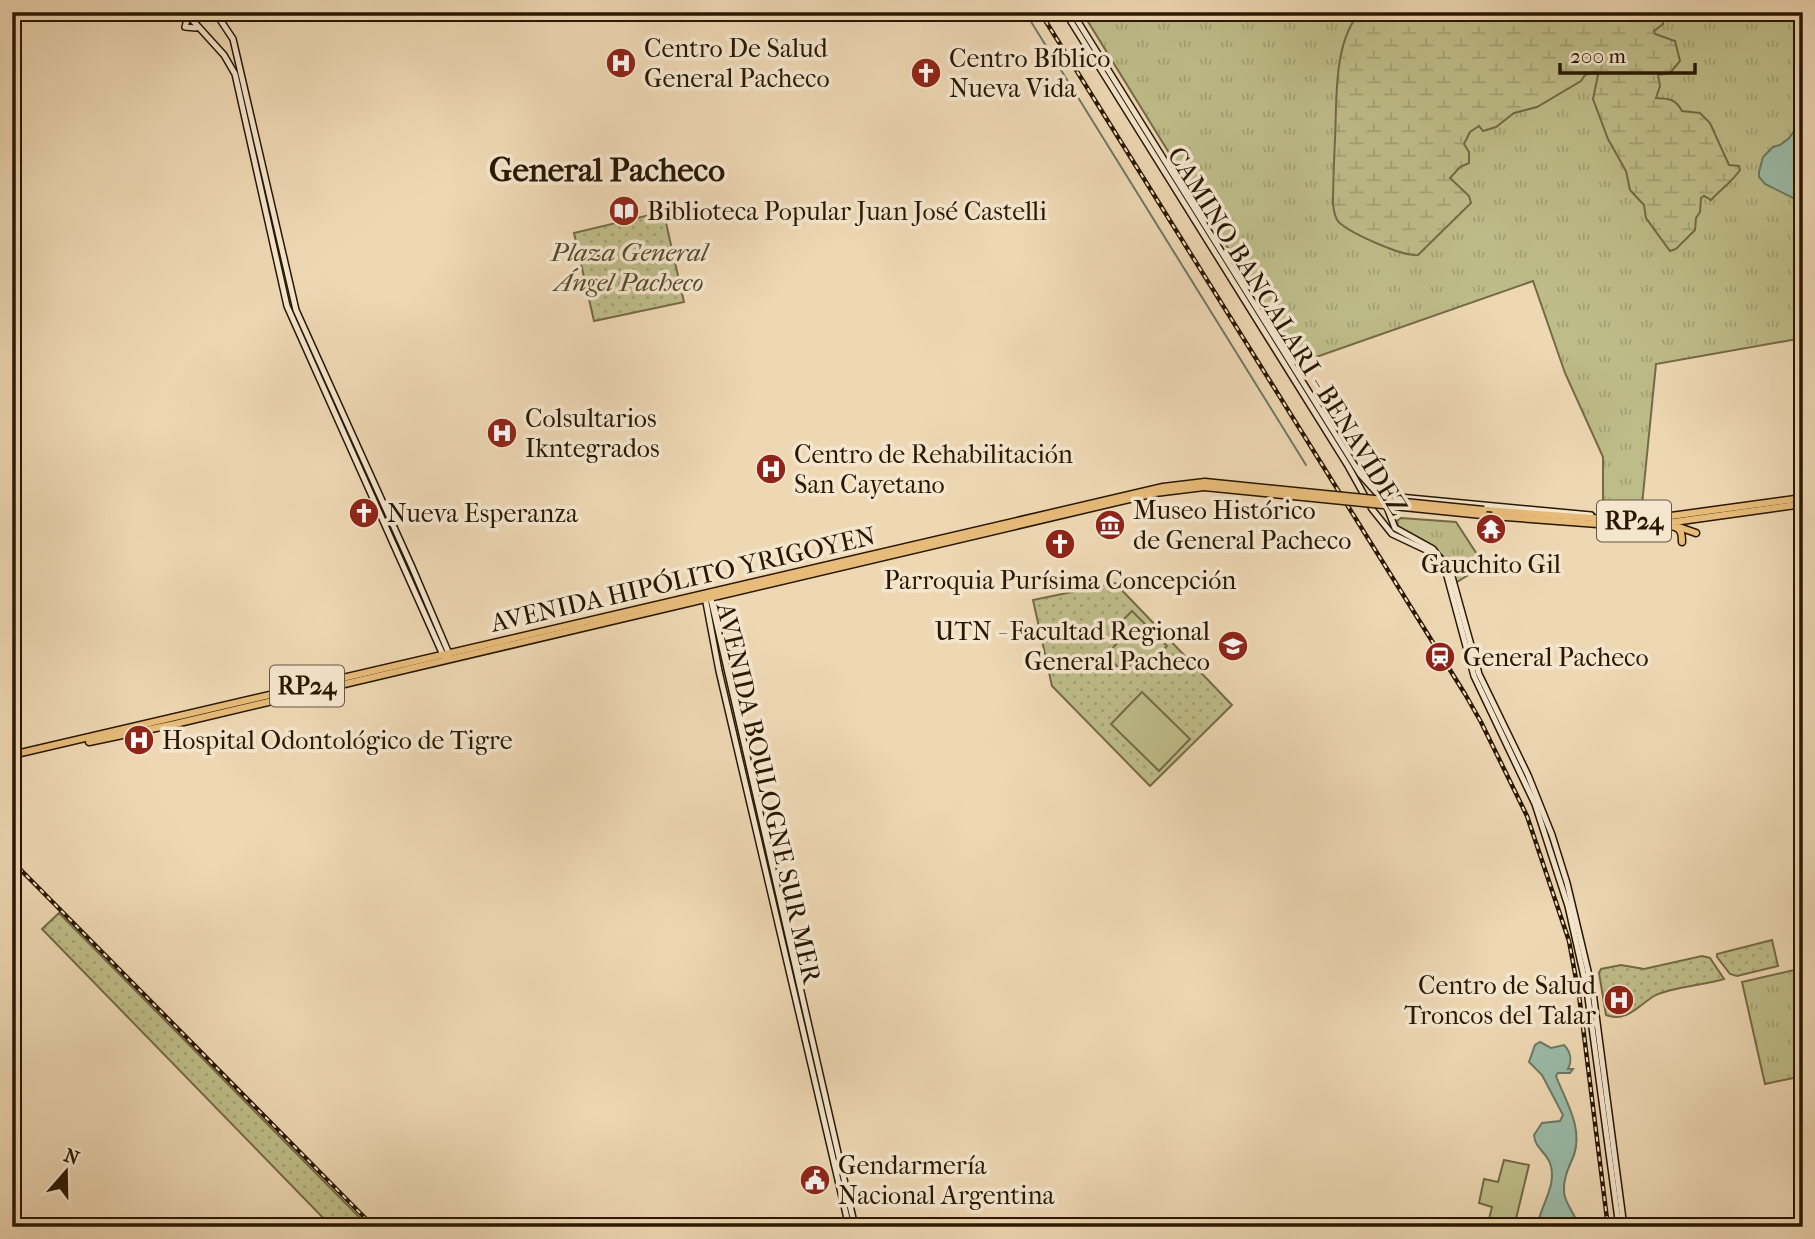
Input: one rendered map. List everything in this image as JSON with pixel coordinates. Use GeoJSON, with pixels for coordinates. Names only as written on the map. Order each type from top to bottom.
{"type":"FeatureCollection","features":[{"type":"Feature","properties":{"kind":"main road"},"geometry":{"type":"LineString","coordinates":[[215,12],[226,27],[235,48],[296,310],[447,656]]}},
{"type":"Feature","properties":{"kind":"main road","name":"CAMINO BANCALARI - BENAVÍDEZ"},"geometry":{"type":"LineString","coordinates":[[1065,12],[1367,500],[1395,537],[1428,551],[1444,571],[1452,591],[1474,676],[1513,755],[1543,826],[1565,895],[1586,982],[1621,1227]]}},
{"type":"Feature","properties":{"kind":"main road","name":"CAMINO BANCALARI - BENAVÍDEZ"},"geometry":{"type":"LineString","coordinates":[[1072,12],[1360,474],[1388,508],[1395,528],[1428,545],[1443,559],[1451,573],[1479,674],[1528,775],[1552,835],[1567,883],[1593,992],[1621,1227]]}},
{"type":"Feature","properties":{"kind":"main road"},"geometry":{"type":"LineString","coordinates":[[187,14],[185,27],[200,29],[224,55],[236,78],[287,306],[447,656]]}},
{"type":"Feature","properties":{"kind":"main road"},"geometry":{"type":"LineString","coordinates":[[224,55],[230,55],[235,48]]}},
{"type":"Feature","properties":{"kind":"main road","name":"AVENIDA HIPÓLITO YRIGOYEN"},"geometry":{"type":"LineString","coordinates":[[12,757],[1155,493],[1204,485]]}},
{"type":"Feature","properties":{"kind":"main road","name":"RP24"},"geometry":{"type":"LineString","coordinates":[[1204,485],[1621,521],[1803,498]]}},
{"type":"Feature","properties":{"kind":"main road","name":"RP24"},"geometry":{"type":"LineString","coordinates":[[1204,485],[1615,527],[1658,525],[1803,504]]}},
{"type":"Feature","properties":{"kind":"main road"},"geometry":{"type":"LineString","coordinates":[[1367,500],[1379,494],[1605,516],[1688,513]]}},
{"type":"Feature","properties":{"kind":"main road"},"geometry":{"type":"LineString","coordinates":[[1658,525],[1696,533]]}},
{"type":"Feature","properties":{"kind":"main road"},"geometry":{"type":"LineString","coordinates":[[1677,527],[1681,530],[1682,542]]}},
{"type":"Feature","properties":{"kind":"main road","name":"AVENIDA BOULOGNE SUR MER"},"geometry":{"type":"LineString","coordinates":[[707,598],[849,1227]]}},
{"type":"Feature","properties":{"kind":"main road","name":"AVENIDA BOULOGNE SUR MER"},"geometry":{"type":"LineString","coordinates":[[707,598],[855,1227]]}},
{"type":"Feature","properties":{"kind":"green space"},"geometry":{"type":"Polygon","coordinates":[[[1082,12],[1803,12],[1803,338],[1656,364],[1642,505],[1603,501],[1603,457],[1565,373],[1533,281],[1299,363],[1082,12]]]}},
{"type":"Feature","properties":{"kind":"green space"},"geometry":{"type":"Polygon","coordinates":[[[1360,12],[1660,12],[1663,14],[1663,24],[1654,31],[1655,34],[1675,41],[1680,61],[1670,73],[1658,75],[1660,86],[1656,98],[1671,100],[1682,111],[1700,113],[1710,123],[1729,165],[1739,166],[1740,170],[1711,200],[1704,196],[1701,198],[1695,230],[1676,249],[1670,251],[1646,218],[1644,205],[1630,190],[1626,171],[1608,139],[1593,99],[1598,75],[1594,72],[1585,75],[1581,81],[1537,107],[1514,113],[1496,127],[1483,131],[1479,126],[1470,132],[1464,144],[1469,152],[1469,163],[1460,167],[1450,178],[1469,196],[1471,203],[1418,255],[1378,244],[1339,222],[1333,204],[1338,72],[1345,39],[1360,12]]]}},
{"type":"Feature","properties":{"kind":"green space","name":"Plaza General Ángel Pacheco"},"geometry":{"type":"Polygon","coordinates":[[[662,212],[684,302],[594,321],[574,233],[662,212]]]}},
{"type":"Feature","properties":{"kind":"green space"},"geometry":{"type":"Polygon","coordinates":[[[1401,518],[1456,522],[1484,565],[1457,582],[1446,559],[1432,545],[1398,526],[1397,521],[1401,518]]]}},
{"type":"Feature","properties":{"kind":"green space"},"geometry":{"type":"Polygon","coordinates":[[[1115,583],[1232,705],[1150,786],[1052,686],[1033,600],[1115,583]]]}},
{"type":"Feature","properties":{"kind":"green space"},"geometry":{"type":"Polygon","coordinates":[[[1132,611],[1167,646],[1150,663],[1141,654],[1123,672],[1106,655],[1123,637],[1115,628],[1132,611]]]}},
{"type":"Feature","properties":{"kind":"green space"},"geometry":{"type":"Polygon","coordinates":[[[1142,692],[1190,739],[1159,771],[1111,724],[1142,692]]]}},
{"type":"Feature","properties":{"kind":"green space"},"geometry":{"type":"Polygon","coordinates":[[[59,913],[369,1227],[332,1227],[42,929],[59,913]]]}},
{"type":"Feature","properties":{"kind":"green space"},"geometry":{"type":"Polygon","coordinates":[[[1772,940],[1778,966],[1737,976],[1730,974],[1717,957],[1717,954],[1772,940]]]}},
{"type":"Feature","properties":{"kind":"green space"},"geometry":{"type":"Polygon","coordinates":[[[1702,956],[1710,958],[1724,979],[1661,993],[1620,1017],[1606,1015],[1599,973],[1601,969],[1621,965],[1644,969],[1702,956]]]}},
{"type":"Feature","properties":{"kind":"green space"},"geometry":{"type":"Polygon","coordinates":[[[1803,968],[1803,1076],[1765,1084],[1742,982],[1803,968]]]}},
{"type":"Feature","properties":{"kind":"green space"},"geometry":{"type":"Polygon","coordinates":[[[1504,1160],[1529,1165],[1514,1227],[1487,1227],[1492,1207],[1479,1203],[1484,1179],[1498,1182],[1504,1160]]]}},
{"type":"Feature","properties":{"kind":"shaded area"},"geometry":{"type":"Polygon","coordinates":[[[1803,119],[1803,203],[1765,184],[1759,177],[1759,172],[1763,157],[1773,147],[1789,138],[1803,119]]]}},
{"type":"Feature","properties":{"kind":"shaded area"},"geometry":{"type":"Polygon","coordinates":[[[1540,1042],[1551,1048],[1564,1045],[1570,1057],[1568,1069],[1573,1069],[1570,1073],[1558,1073],[1556,1076],[1575,1125],[1576,1145],[1565,1177],[1564,1192],[1578,1227],[1537,1227],[1550,1187],[1552,1171],[1534,1135],[1542,1123],[1560,1121],[1563,1115],[1542,1075],[1529,1062],[1535,1045],[1540,1042]]]}},
{"type":"Feature","properties":{"kind":"waterway"},"geometry":{"type":"LineString","coordinates":[[1025,12],[1306,465]]}},
{"type":"Feature","properties":{"kind":"railway"},"geometry":{"type":"LineString","coordinates":[[1040,12],[1465,694],[1527,816],[1569,941],[1579,995],[1608,1227]]}},
{"type":"Feature","properties":{"kind":"railway"},"geometry":{"type":"LineString","coordinates":[[12,861],[374,1227]]}},
{"type":"Feature","properties":{"kind":"place","name":"Centro De Salud General Pacheco"},"geometry":{"type":"Point","coordinates":[621,63]}},
{"type":"Feature","properties":{"kind":"place","name":"Centro Bíblico Nueva Vida"},"geometry":{"type":"Point","coordinates":[926,73]}},
{"type":"Feature","properties":{"kind":"place","name":"Biblioteca Popular Juan José Castelli"},"geometry":{"type":"Point","coordinates":[624,211]}},
{"type":"Feature","properties":{"kind":"place","name":"Colsultarios Ikntegrados"},"geometry":{"type":"Point","coordinates":[502,433]}},
{"type":"Feature","properties":{"kind":"place","name":"Centro de Rehabilitación San Cayetano"},"geometry":{"type":"Point","coordinates":[771,469]}},
{"type":"Feature","properties":{"kind":"place","name":"Nueva Esperanza"},"geometry":{"type":"Point","coordinates":[364,513]}},
{"type":"Feature","properties":{"kind":"place","name":"Museo Histórico de General Pacheco"},"geometry":{"type":"Point","coordinates":[1110,525]}},
{"type":"Feature","properties":{"kind":"place","name":"Gauchito Gil"},"geometry":{"type":"Point","coordinates":[1491,529]}},
{"type":"Feature","properties":{"kind":"place","name":"Parroquia Purísima Concepción"},"geometry":{"type":"Point","coordinates":[1060,544]}},
{"type":"Feature","properties":{"kind":"place","name":"UTN - Facultad Regional General Pacheco"},"geometry":{"type":"Point","coordinates":[1233,646]}},
{"type":"Feature","properties":{"kind":"place","name":"General Pacheco"},"geometry":{"type":"Point","coordinates":[1440,657]}},
{"type":"Feature","properties":{"kind":"place","name":"Hospital Odontológico de Tigre"},"geometry":{"type":"Point","coordinates":[139,740]}},
{"type":"Feature","properties":{"kind":"place","name":"Centro de Salud Troncos del Talar"},"geometry":{"type":"Point","coordinates":[1619,1000]}},
{"type":"Feature","properties":{"kind":"place","name":"Gendarmería Nacional Argentina"},"geometry":{"type":"Point","coordinates":[815,1180]}},
{"type":"Feature","properties":{"kind":"district","name":"General Pacheco"},"geometry":{"type":"Point","coordinates":[607,169]}}]}
